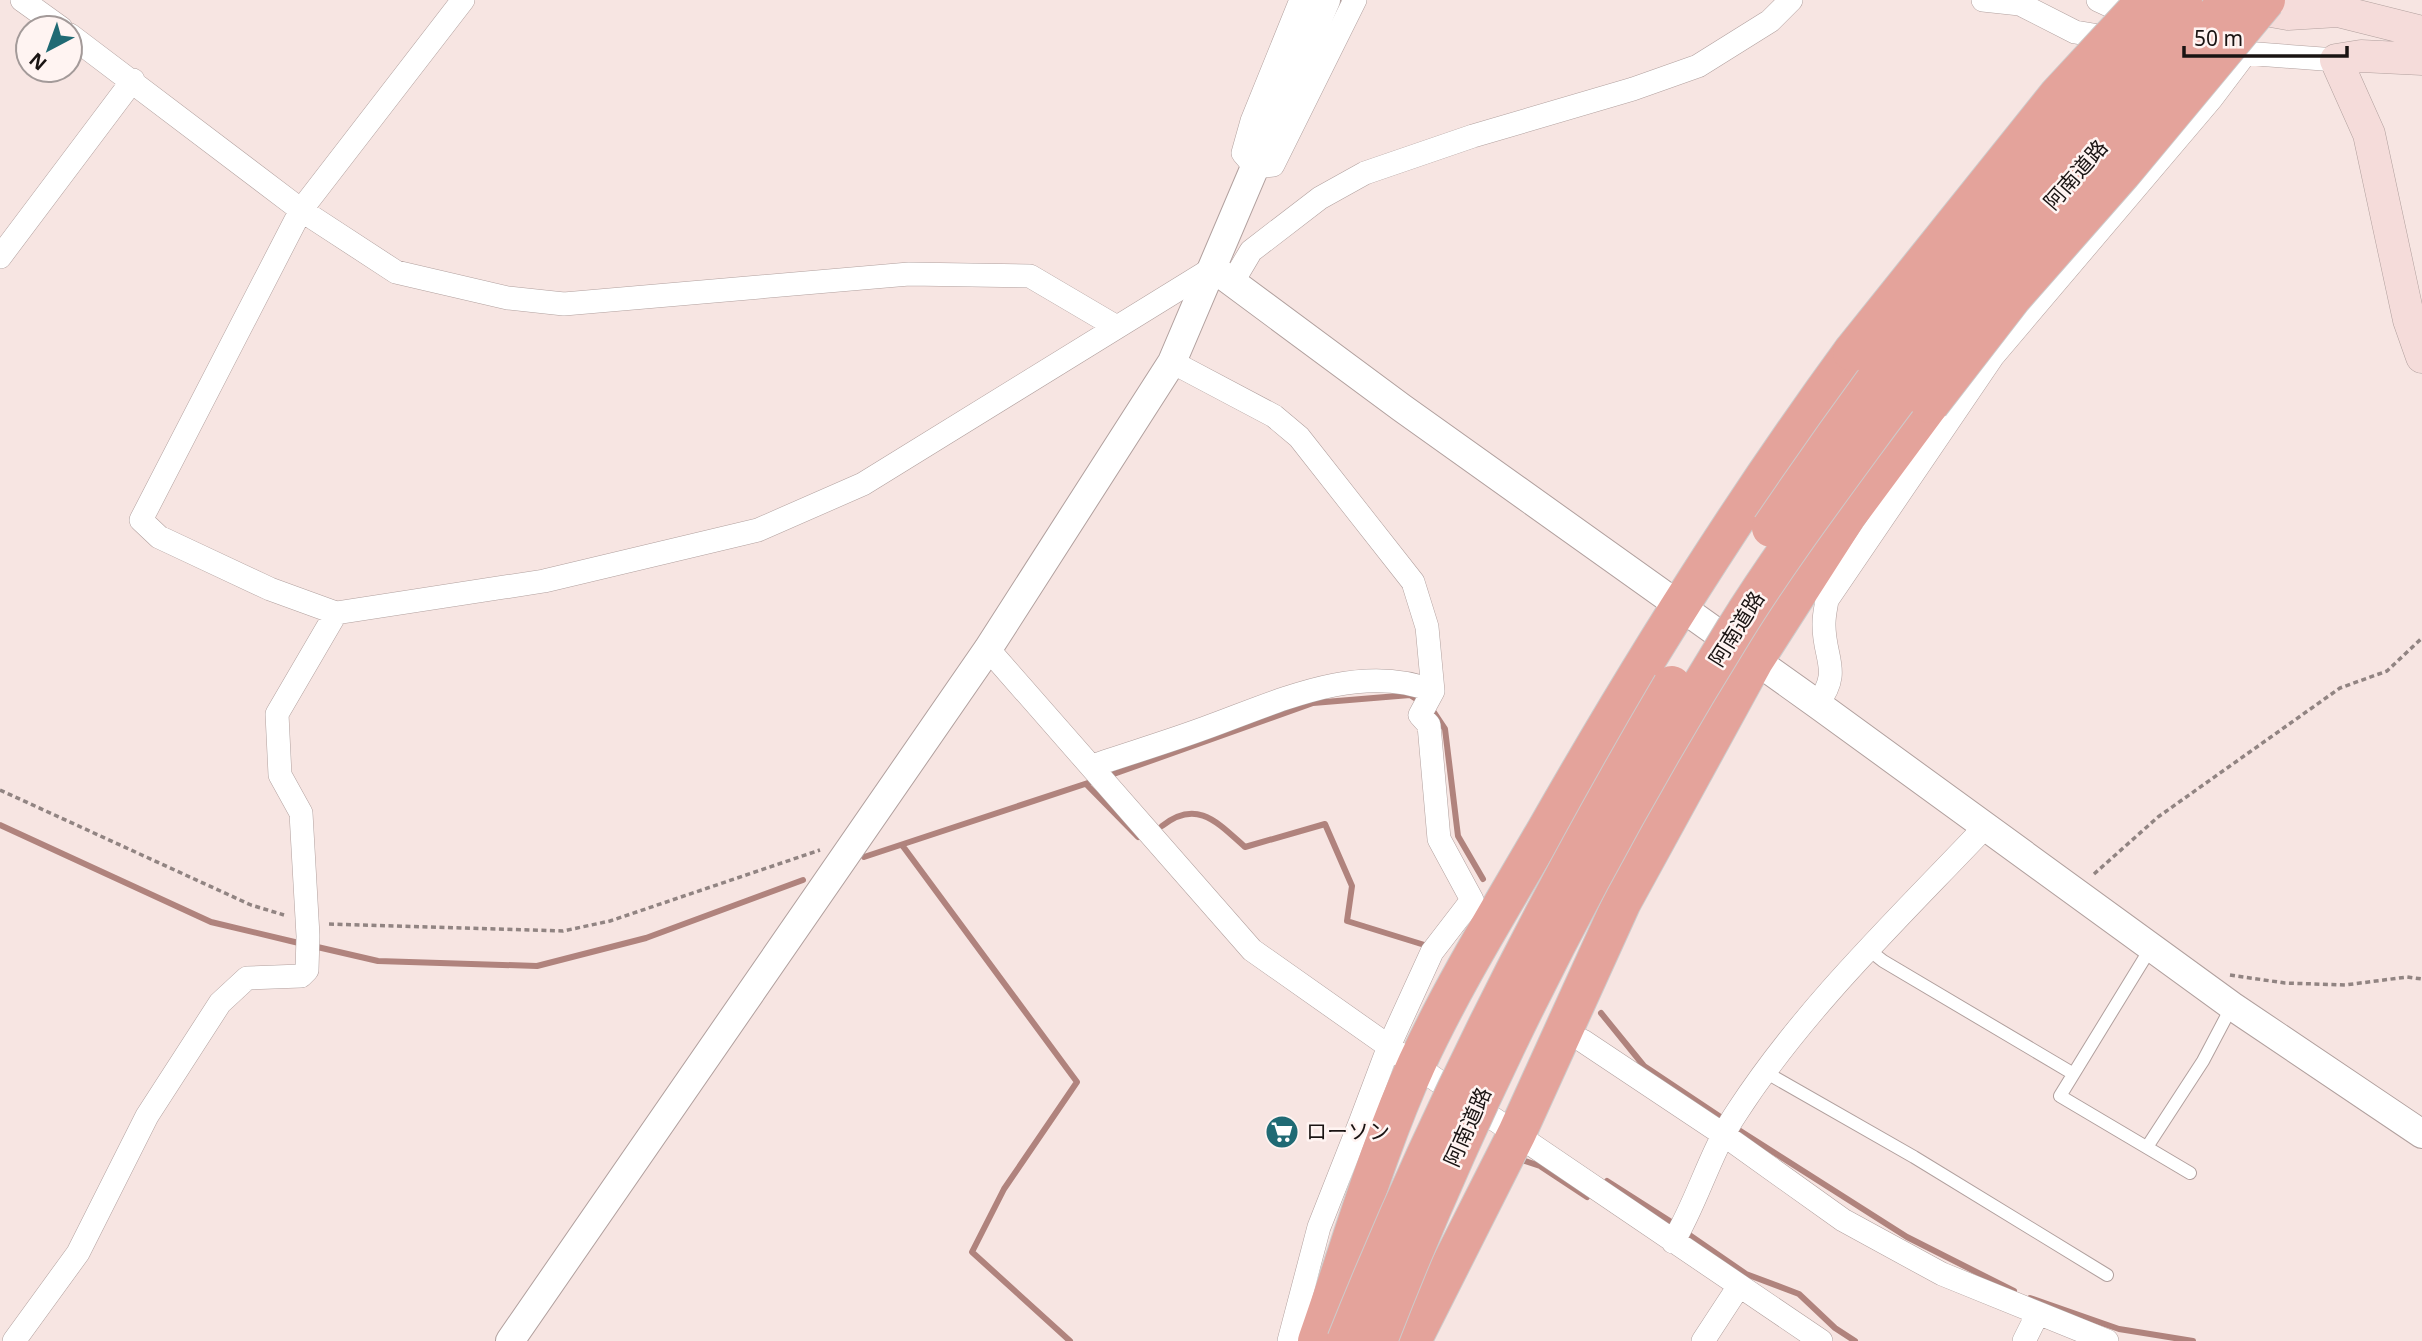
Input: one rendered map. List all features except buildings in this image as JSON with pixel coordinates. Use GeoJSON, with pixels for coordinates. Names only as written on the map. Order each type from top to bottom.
{"type":"FeatureCollection","features":[{"type":"Feature","properties":{"kind":"highway"},"geometry":{"type":"LineString","coordinates":[[1317,1341],[1376,1127],[1403,1055],[1515,883],[1678,606],[1780,452],[1852,352],[2057,94],[2146,0]]}},
{"type":"Feature","properties":{"kind":"highway","name":"阿南道路"},"geometry":{"type":"LineString","coordinates":[[1346,1341],[1392,1225],[1511,974],[1607,795],[1714,613],[1874,377],[2001,214],[2183,0]]}},
{"type":"Feature","properties":{"kind":"highway","name":"阿南道路"},"geometry":{"type":"LineString","coordinates":[[1378,1341],[1421,1231],[1500,1056],[1569,920],[1735,630],[1811,516],[1889,409],[2024,236],[2229,0]]}},
{"type":"Feature","properties":{"kind":"highway"},"geometry":{"type":"LineString","coordinates":[[1412,1341],[1517,1133],[1622,902],[1754,661],[1847,516],[2012,298],[2123,173],[2266,0]]}},
{"type":"Feature","properties":{"kind":"main road"},"geometry":{"type":"LineString","coordinates":[[2213,0],[2288,14],[2338,11],[2422,32]]}},
{"type":"Feature","properties":{"kind":"main road"},"geometry":{"type":"LineString","coordinates":[[2422,59],[2349,58],[2369,134],[2409,320],[2422,357]]}},
{"type":"Feature","properties":{"kind":"street"},"geometry":{"type":"LineString","coordinates":[[22,0],[42,14]]}},
{"type":"Feature","properties":{"kind":"street"},"geometry":{"type":"LineString","coordinates":[[463,0],[301,210],[141,520],[159,537],[270,589],[336,613],[544,581],[758,530],[863,484],[1115,326],[1223,276],[1320,198],[1365,173],[1472,136],[1633,89],[1698,66],[1770,21],[1791,0]]}},
{"type":"Feature","properties":{"kind":"street"},"geometry":{"type":"LineString","coordinates":[[1255,167],[1273,165],[1355,0]]}},
{"type":"Feature","properties":{"kind":"street"},"geometry":{"type":"LineString","coordinates":[[1983,0],[2020,4],[2075,32],[2176,49],[2349,58],[2422,71]]}},
{"type":"Feature","properties":{"kind":"street"},"geometry":{"type":"LineString","coordinates":[[2098,0],[2209,50]]}},
{"type":"Feature","properties":{"kind":"street"},"geometry":{"type":"LineString","coordinates":[[510,1341],[988,649],[1172,362],[1223,276],[1255,167],[1316,6]]}},
{"type":"Feature","properties":{"kind":"street"},"geometry":{"type":"LineString","coordinates":[[84,45],[301,210],[396,272],[508,298],[564,304],[909,274],[1030,276],[1115,326]]}},
{"type":"Feature","properties":{"kind":"street"},"geometry":{"type":"LineString","coordinates":[[1817,704],[1828,690],[1833,676],[1824,624],[1827,600],[1993,356],[2211,99],[2245,54]]}},
{"type":"Feature","properties":{"kind":"street"},"geometry":{"type":"LineString","coordinates":[[0,257],[132,80]]}},
{"type":"Feature","properties":{"kind":"street"},"geometry":{"type":"LineString","coordinates":[[1223,276],[1754,661],[2077,890],[2232,1006],[2422,1135]]}},
{"type":"Feature","properties":{"kind":"street"},"geometry":{"type":"LineString","coordinates":[[1172,362],[1274,416],[1299,437],[1413,582],[1427,627],[1429,700],[1420,715],[1429,724],[1440,839],[1472,900],[1435,946],[1403,1055]]}},
{"type":"Feature","properties":{"kind":"street"},"geometry":{"type":"LineString","coordinates":[[14,1341],[78,1253],[148,1116],[220,1003],[247,978],[301,976],[307,970],[308,929],[302,813],[280,775],[277,714],[336,613]]}},
{"type":"Feature","properties":{"kind":"street"},"geometry":{"type":"LineString","coordinates":[[988,649],[1252,950],[1517,1133],[1678,1233],[1739,1286],[1821,1341]]}},
{"type":"Feature","properties":{"kind":"street"},"geometry":{"type":"LineString","coordinates":[[1099,773],[1335,684],[1413,683],[1429,700]]}},
{"type":"Feature","properties":{"kind":"street"},"geometry":{"type":"LineString","coordinates":[[1678,1233],[1729,1126],[1808,1015],[1986,826]]}},
{"type":"Feature","properties":{"kind":"street"},"geometry":{"type":"LineString","coordinates":[[1583,1041],[1729,1126],[1843,1220],[1942,1274],[2107,1341]]}},
{"type":"Feature","properties":{"kind":"street"},"geometry":{"type":"LineString","coordinates":[[1289,1341],[1319,1227],[1376,1127]]}},
{"type":"Feature","properties":{"kind":"street"},"geometry":{"type":"LineString","coordinates":[[1703,1341],[1739,1286]]}},
{"type":"Feature","properties":{"kind":"street"},"geometry":{"type":"LineString","coordinates":[[2024,1341],[2038,1313]]}},
{"type":"Feature","properties":{"kind":"lane"},"geometry":{"type":"LineString","coordinates":[[2152,946],[2060,1096],[2190,1173]]}},
{"type":"Feature","properties":{"kind":"lane"},"geometry":{"type":"LineString","coordinates":[[1870,950],[1883,961],[2072,1073]]}},
{"type":"Feature","properties":{"kind":"lane"},"geometry":{"type":"LineString","coordinates":[[2147,1147],[2203,1061],[2232,1006]]}},
{"type":"Feature","properties":{"kind":"lane"},"geometry":{"type":"LineString","coordinates":[[1765,1072],[1914,1157],[2106,1275]]}},
{"type":"Feature","properties":{"kind":"path"},"geometry":{"type":"LineString","coordinates":[[2077,890],[2158,817],[2340,688],[2387,671],[2422,638]]}},
{"type":"Feature","properties":{"kind":"path"},"geometry":{"type":"LineString","coordinates":[[0,790],[308,929],[563,931],[610,921],[825,848],[849,849]]}},
{"type":"Feature","properties":{"kind":"path"},"geometry":{"type":"LineString","coordinates":[[2201,981],[2235,974],[2285,983],[2345,985],[2407,977],[2422,979]]}},
{"type":"Feature","properties":{"kind":"waterway"},"geometry":{"type":"LineString","coordinates":[[1108,776],[1313,703],[1410,695],[1421,702]]}},
{"type":"Feature","properties":{"kind":"waterway"},"geometry":{"type":"LineString","coordinates":[[1431,708],[1445,729],[1458,836],[1483,879]]}},
{"type":"Feature","properties":{"kind":"waterway"},"geometry":{"type":"LineString","coordinates":[[864,857],[1097,780]]}},
{"type":"Feature","properties":{"kind":"waterway"},"geometry":{"type":"LineString","coordinates":[[1086,784],[1138,837]]}},
{"type":"Feature","properties":{"kind":"waterway"},"geometry":{"type":"LineString","coordinates":[[1162,826],[1186,814],[1197,814],[1216,822],[1245,847],[1325,824],[1352,886],[1347,921],[1431,947]]}},
{"type":"Feature","properties":{"kind":"waterway"},"geometry":{"type":"LineString","coordinates":[[0,825],[211,922],[303,944]]}},
{"type":"Feature","properties":{"kind":"waterway"},"geometry":{"type":"LineString","coordinates":[[902,845],[1077,1082],[1004,1189],[972,1252],[1070,1341]]}},
{"type":"Feature","properties":{"kind":"waterway"},"geometry":{"type":"LineString","coordinates":[[313,946],[378,961],[537,966],[646,938],[803,880]]}},
{"type":"Feature","properties":{"kind":"waterway"},"geometry":{"type":"LineString","coordinates":[[1601,1013],[1644,1066],[1725,1120]]}},
{"type":"Feature","properties":{"kind":"waterway"},"geometry":{"type":"LineString","coordinates":[[1734,1127],[1907,1237],[2014,1291]]}},
{"type":"Feature","properties":{"kind":"waterway"},"geometry":{"type":"LineString","coordinates":[[1519,1159],[1540,1166],[1587,1197]]}},
{"type":"Feature","properties":{"kind":"waterway"},"geometry":{"type":"LineString","coordinates":[[1607,1181],[1676,1225]]}},
{"type":"Feature","properties":{"kind":"waterway"},"geometry":{"type":"LineString","coordinates":[[1685,1232],[1746,1274],[1799,1294],[1835,1328],[1855,1341]]}},
{"type":"Feature","properties":{"kind":"waterway"},"geometry":{"type":"LineString","coordinates":[[2030,1298],[2119,1329],[2193,1341]]}},
{"type":"Feature","properties":{"kind":"place","name":"ローソン"},"geometry":{"type":"Point","coordinates":[1282,1132]}}]}
